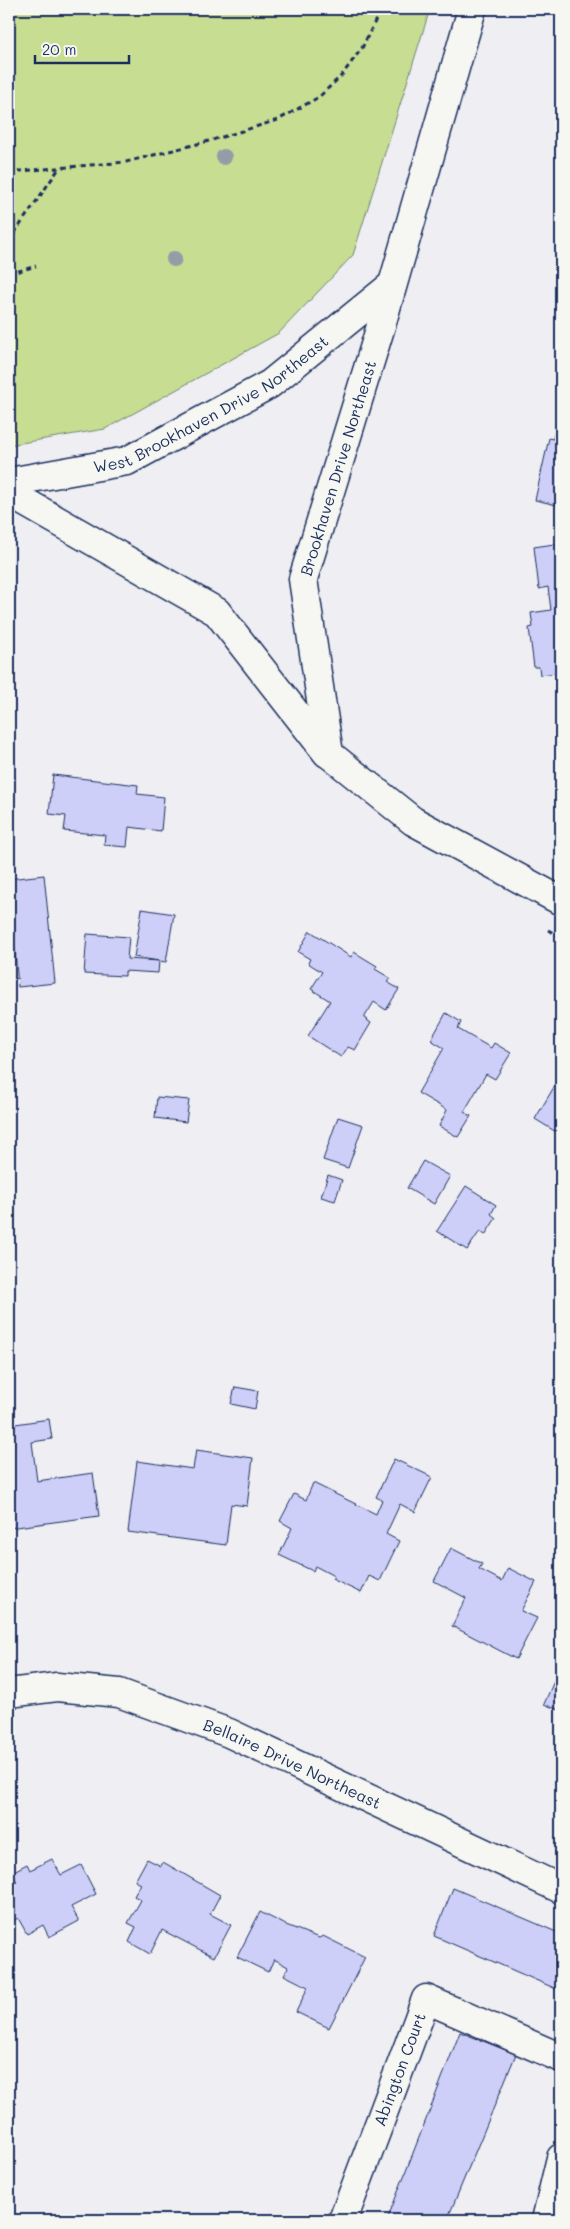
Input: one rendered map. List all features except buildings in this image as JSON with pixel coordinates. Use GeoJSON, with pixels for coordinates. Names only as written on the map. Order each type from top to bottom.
{"type":"FeatureCollection","features":[{"type":"Feature","properties":{"kind":"street","name":"Brookhaven Drive Northeast"},"geometry":{"type":"LineString","coordinates":[[329,754],[303,579],[392,285],[472,9]]}},
{"type":"Feature","properties":{"kind":"street","name":"West Brookhaven Drive Northeast"},"geometry":{"type":"LineString","coordinates":[[9,482],[127,461],[270,384],[392,285]]}},
{"type":"Feature","properties":{"kind":"street"},"geometry":{"type":"LineString","coordinates":[[9,493],[216,612],[329,754],[413,821],[561,901]]}},
{"type":"Feature","properties":{"kind":"street","name":"Bellaire Drive Northeast"},"geometry":{"type":"LineString","coordinates":[[9,1693],[57,1687],[120,1694],[229,1733],[561,1889]]}},
{"type":"Feature","properties":{"kind":"street","name":"Abington Court"},"geometry":{"type":"LineString","coordinates":[[343,2220],[426,1999],[561,2058]]}},
{"type":"Feature","properties":{"kind":"street"},"geometry":{"type":"LineString","coordinates":[[546,2220],[561,2158]]}},
{"type":"Feature","properties":{"kind":"path"},"geometry":{"type":"LineString","coordinates":[[9,172],[126,162],[209,141],[278,120],[319,96],[342,75],[362,48],[381,9]]}},
{"type":"Feature","properties":{"kind":"path"},"geometry":{"type":"LineString","coordinates":[[9,241],[61,167]]}},
{"type":"Feature","properties":{"kind":"path"},"geometry":{"type":"LineString","coordinates":[[9,274],[36,266]]}},
{"type":"Feature","properties":{"kind":"green space"},"geometry":{"type":"Polygon","coordinates":[[[9,9],[430,9],[353,255],[279,333],[105,429],[9,445],[9,9]]]}}]}
